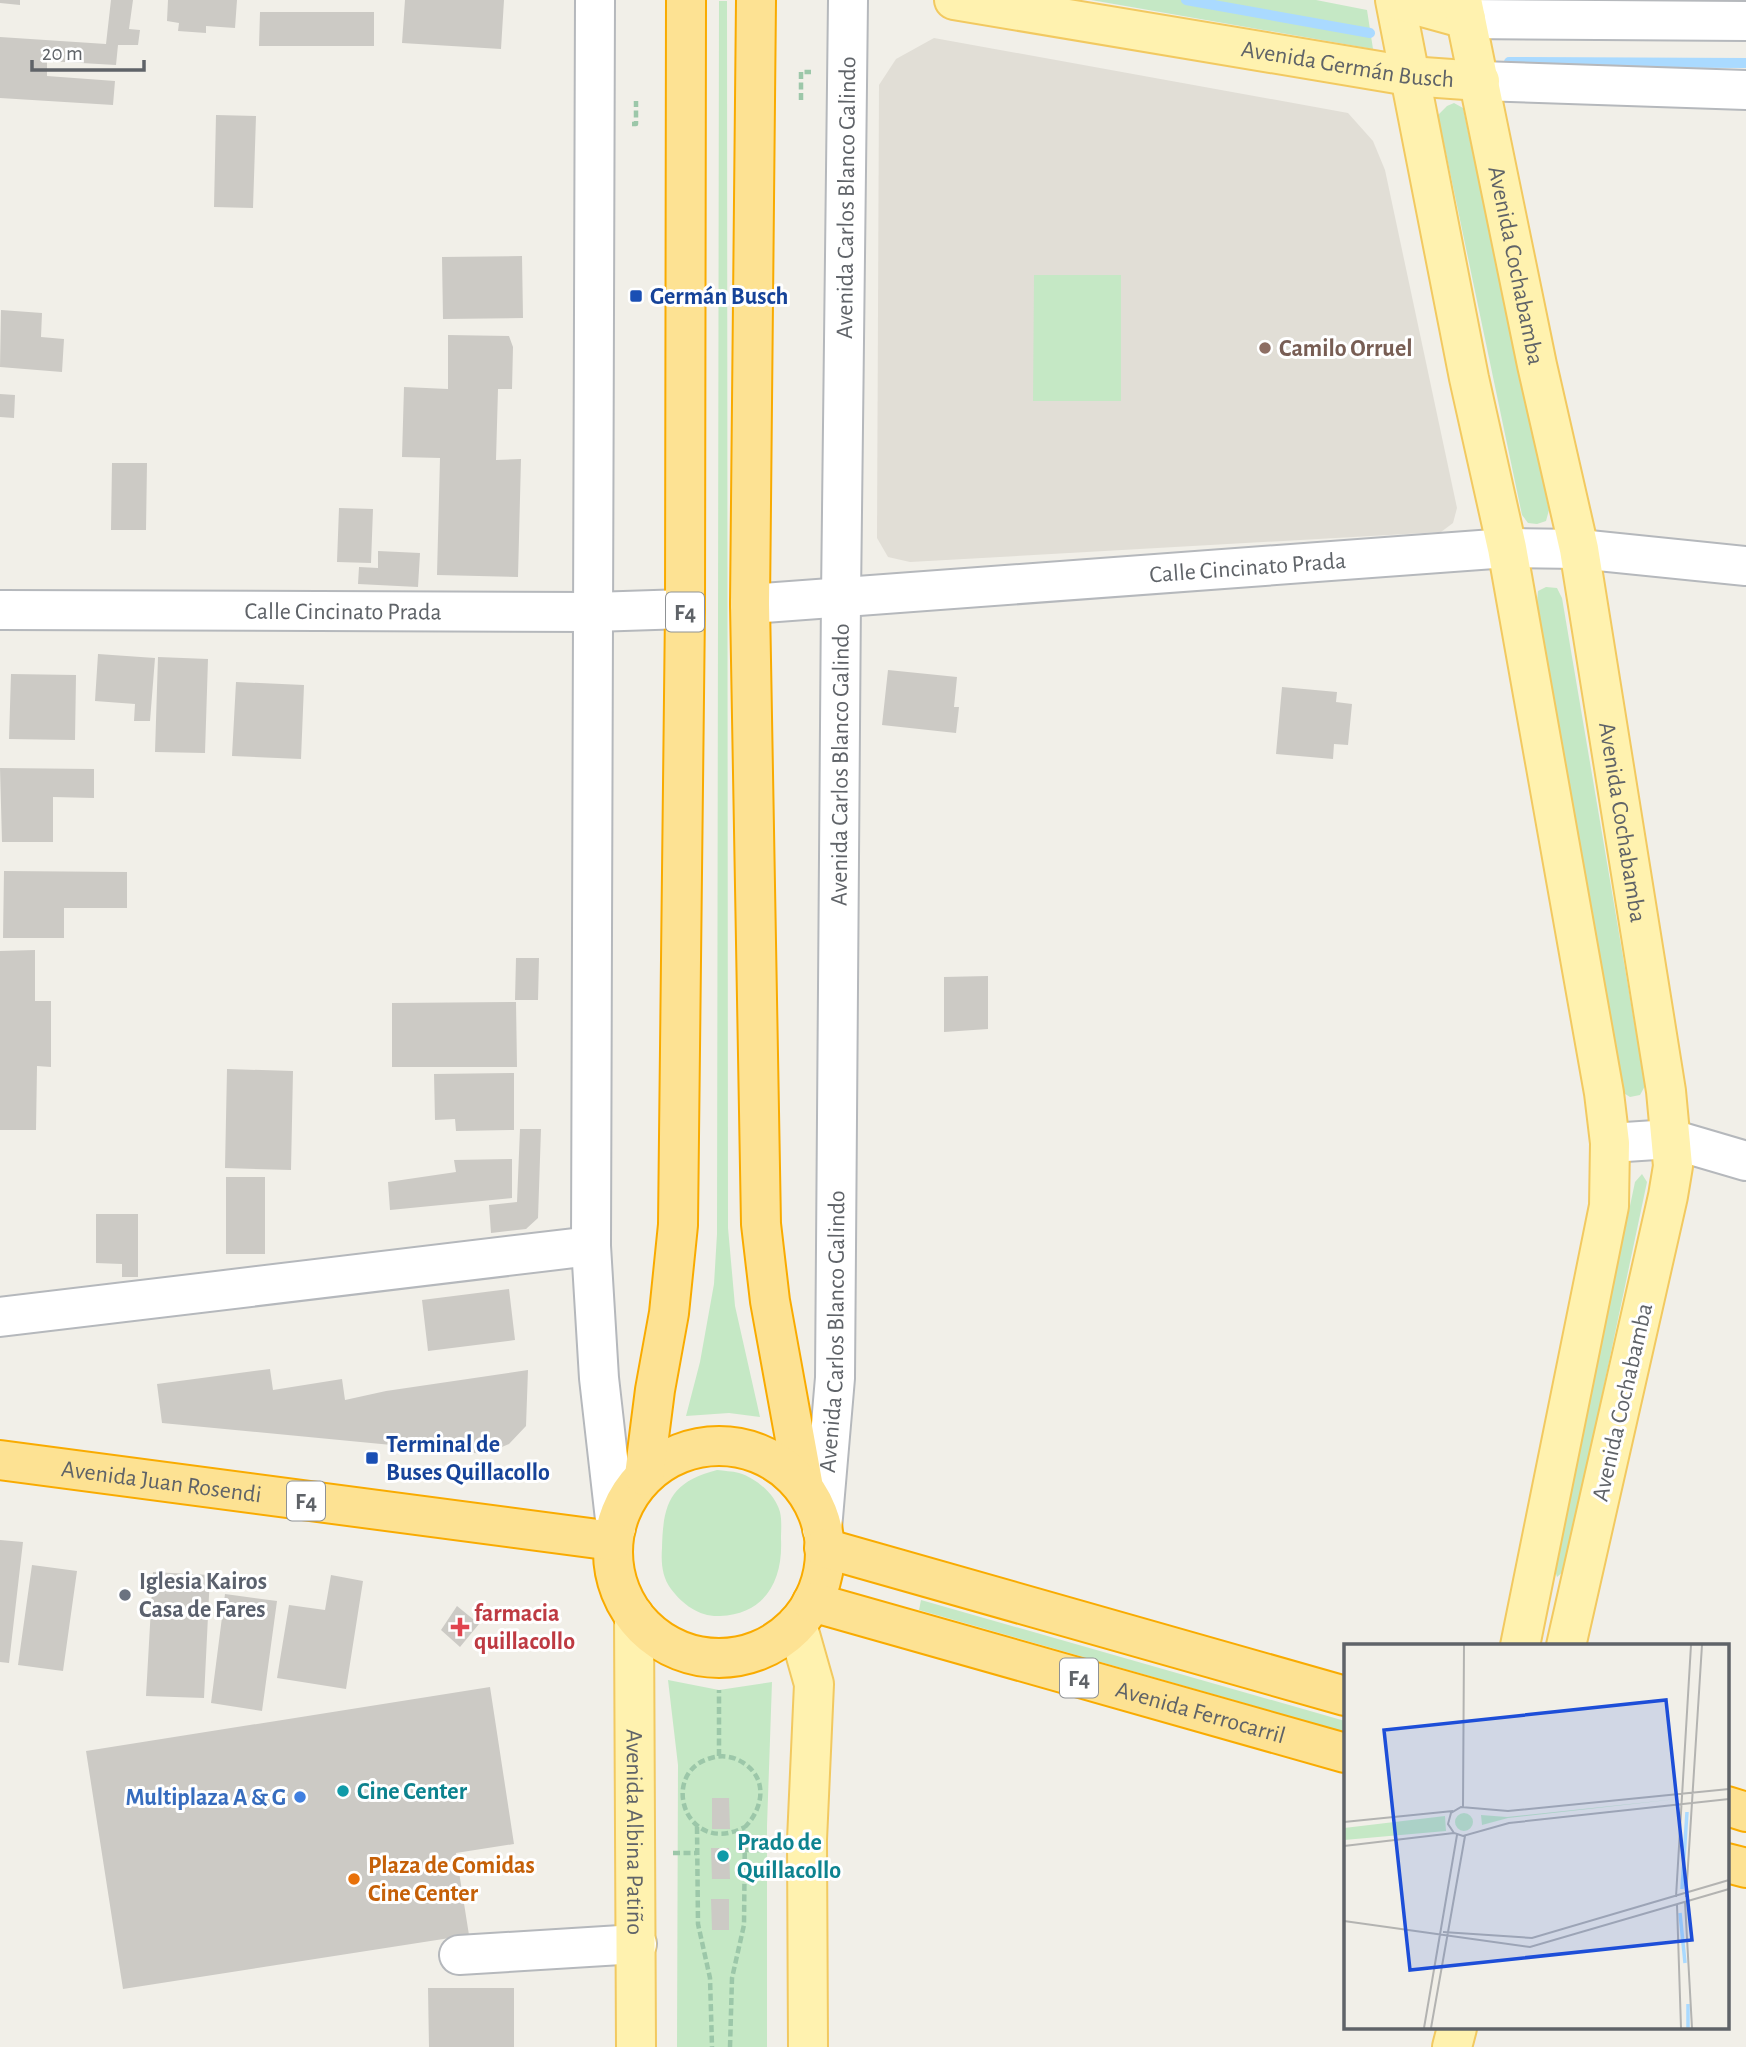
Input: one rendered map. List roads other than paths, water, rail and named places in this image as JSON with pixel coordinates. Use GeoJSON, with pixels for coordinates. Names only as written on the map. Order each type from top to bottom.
{"type":"FeatureCollection","features":[{"type":"Feature","properties":{"kind":"highway","name":"F4"},"geometry":{"type":"LineString","coordinates":[[644,1476],[655,1390],[669,1313],[678,1225],[685,609],[686,0]]}},
{"type":"Feature","properties":{"kind":"highway","name":"Avenida Carlos Blanco Galindo"},"geometry":{"type":"LineString","coordinates":[[755,0],[750,604],[761,1224],[770,1301],[804,1488]]}},
{"type":"Feature","properties":{"kind":"highway","name":"F4"},"geometry":{"type":"LineString","coordinates":[[702,1446],[735,1446],[766,1456],[780,1465],[804,1488],[817,1511],[823,1538],[822,1576],[805,1613],[773,1642],[746,1655],[726,1658],[684,1653],[647,1631],[627,1606],[617,1583],[613,1563],[614,1535],[625,1501],[644,1476],[671,1457],[702,1446]]}},
{"type":"Feature","properties":{"kind":"highway","name":"Avenida Juan Rosendi"},"geometry":{"type":"LineString","coordinates":[[0,1460],[614,1535]]}},
{"type":"Feature","properties":{"kind":"highway","name":"F4"},"geometry":{"type":"LineString","coordinates":[[823,1538],[1344,1696]]}},
{"type":"Feature","properties":{"kind":"highway","name":"Avenida Ferrocarril"},"geometry":{"type":"LineString","coordinates":[[805,1613],[1344,1753]]}},
{"type":"Feature","properties":{"kind":"highway"},"geometry":{"type":"LineString","coordinates":[[1728,1806],[1746,1812]]}},
{"type":"Feature","properties":{"kind":"highway"},"geometry":{"type":"LineString","coordinates":[[1728,1863],[1746,1868]]}},
{"type":"Feature","properties":{"kind":"main road","name":"Avenida Germán Busch"},"geometry":{"type":"LineString","coordinates":[[954,0],[1409,76],[1479,81]]}},
{"type":"Feature","properties":{"kind":"main road","name":"Avenida Cochabamba"},"geometry":{"type":"LineString","coordinates":[[1396,0],[1469,379],[1507,548],[1604,1093],[1610,1143],[1609,1206],[1520,1644]]}},
{"type":"Feature","properties":{"kind":"main road"},"geometry":{"type":"LineString","coordinates":[[1396,0],[1464,9]]}},
{"type":"Feature","properties":{"kind":"main road","name":"Avenida Cochabamba"},"geometry":{"type":"LineString","coordinates":[[1464,9],[1537,365],[1579,549],[1662,1064],[1674,1166],[1566,1644]]}},
{"type":"Feature","properties":{"kind":"main road"},"geometry":{"type":"LineString","coordinates":[[805,1613],[814,1684],[807,1840],[807,2047]]}},
{"type":"Feature","properties":{"kind":"main road","name":"Avenida Albina Patiño"},"geometry":{"type":"LineString","coordinates":[[634,1615],[636,2047]]}},
{"type":"Feature","properties":{"kind":"main road"},"geometry":{"type":"LineString","coordinates":[[1452,2047],[1456,2030]]}},
{"type":"Feature","properties":{"kind":"street"},"geometry":{"type":"LineString","coordinates":[[595,0],[591,1246],[598,1378],[614,1535]]}},
{"type":"Feature","properties":{"kind":"street","name":"Avenida Carlos Blanco Galindo"},"geometry":{"type":"LineString","coordinates":[[823,1538],[835,1378],[848,0]]}},
{"type":"Feature","properties":{"kind":"street"},"geometry":{"type":"LineString","coordinates":[[1464,9],[1746,21]]}},
{"type":"Feature","properties":{"kind":"street","name":"Avenida Germán Busch"},"geometry":{"type":"LineString","coordinates":[[1479,81],[1746,90]]}},
{"type":"Feature","properties":{"kind":"street","name":"Calle Cincinato Prada"},"geometry":{"type":"LineString","coordinates":[[750,604],[1507,548],[1579,549],[1746,566]]}},
{"type":"Feature","properties":{"kind":"street","name":"Calle Cincinato Prada"},"geometry":{"type":"LineString","coordinates":[[0,610],[593,612],[685,609]]}},
{"type":"Feature","properties":{"kind":"street"},"geometry":{"type":"LineString","coordinates":[[1610,1143],[1671,1139],[1746,1161]]}},
{"type":"Feature","properties":{"kind":"street"},"geometry":{"type":"LineString","coordinates":[[0,1317],[591,1246]]}},
{"type":"Feature","properties":{"kind":"street"},"geometry":{"type":"LineString","coordinates":[[459,1955],[637,1944]]}},
{"type":"Feature","properties":{"kind":"waterway"},"geometry":{"type":"LineString","coordinates":[[1186,0],[1370,33]]}},
{"type":"Feature","properties":{"kind":"waterway"},"geometry":{"type":"LineString","coordinates":[[1509,62],[1746,63]]}},
{"type":"Feature","properties":{"kind":"place","name":"Germán Busch"},"geometry":{"type":"Point","coordinates":[636,296]}},
{"type":"Feature","properties":{"kind":"place","name":"Camilo Orruel"},"geometry":{"type":"Point","coordinates":[1265,348]}},
{"type":"Feature","properties":{"kind":"place","name":"Terminal de Buses Quillacollo"},"geometry":{"type":"Point","coordinates":[372,1458]}},
{"type":"Feature","properties":{"kind":"place","name":"Iglesia Kairos Casa de Fares"},"geometry":{"type":"Point","coordinates":[125,1595]}},
{"type":"Feature","properties":{"kind":"place","name":"farmacia quillacollo"},"geometry":{"type":"Point","coordinates":[460,1627]}},
{"type":"Feature","properties":{"kind":"place","name":"Cine Center"},"geometry":{"type":"Point","coordinates":[343,1791]}},
{"type":"Feature","properties":{"kind":"place","name":"Multiplaza A & G"},"geometry":{"type":"Point","coordinates":[300,1797]}},
{"type":"Feature","properties":{"kind":"place","name":"Prado de Quillacollo"},"geometry":{"type":"Point","coordinates":[723,1856]}},
{"type":"Feature","properties":{"kind":"place","name":"Plaza de Comidas Cine Center"},"geometry":{"type":"Point","coordinates":[354,1879]}}]}
